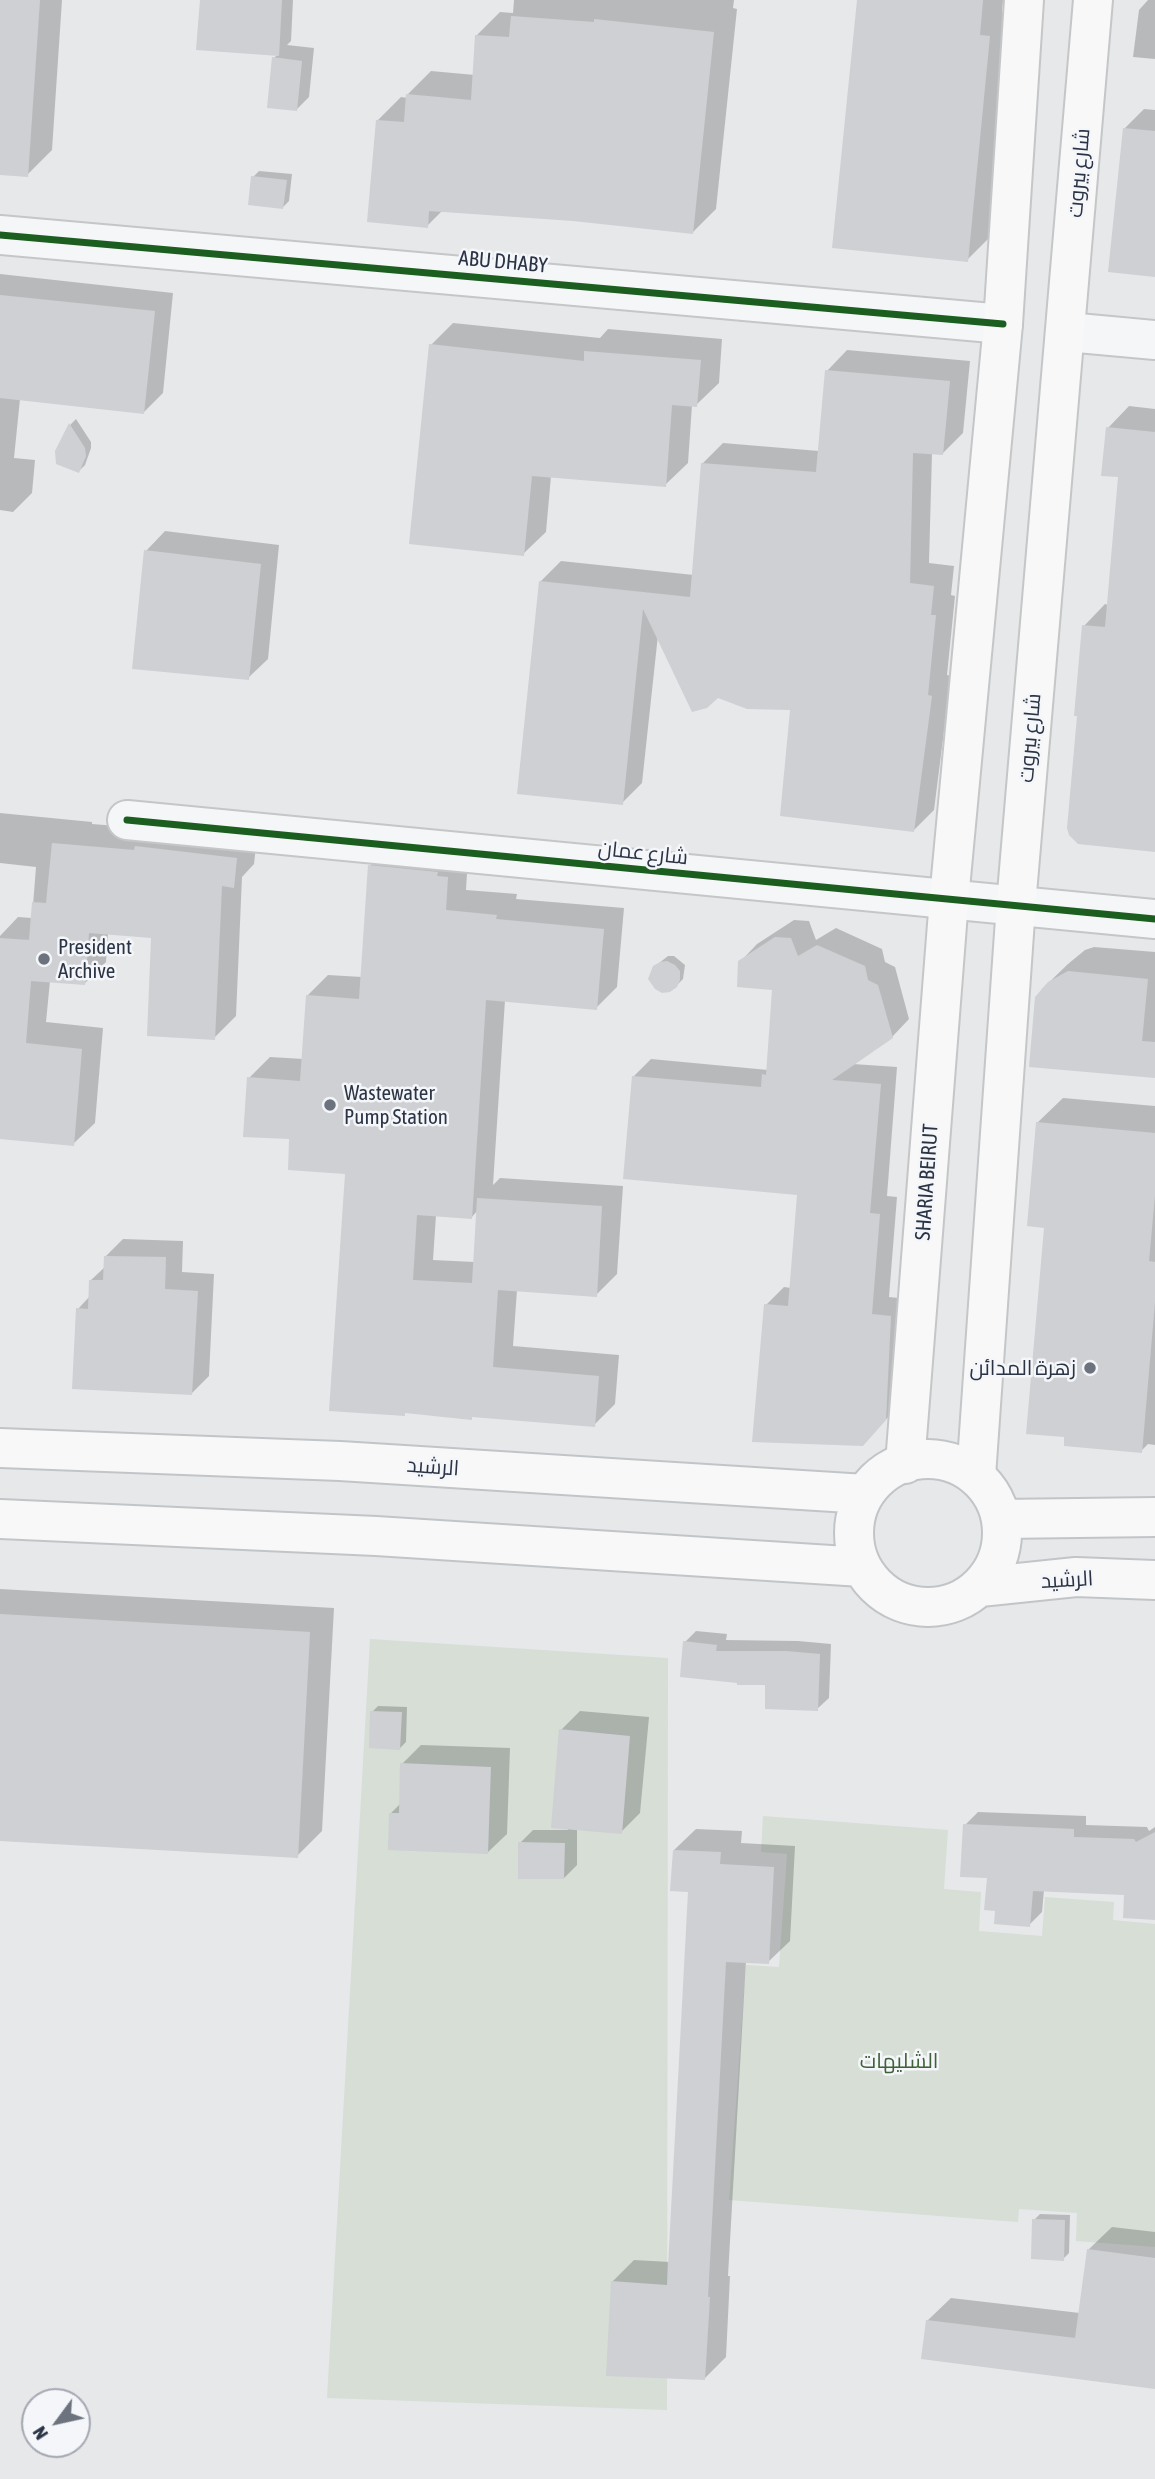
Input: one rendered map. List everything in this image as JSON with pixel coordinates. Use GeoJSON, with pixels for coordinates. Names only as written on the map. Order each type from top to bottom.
{"type":"FeatureCollection","features":[{"type":"Feature","properties":{"kind":"main road"},"geometry":{"type":"LineString","coordinates":[[949,899],[1003,324],[1024,0]]}},
{"type":"Feature","properties":{"kind":"main road","name":"شارع بيروت"},"geometry":{"type":"LineString","coordinates":[[976,1476],[1016,905],[1067,332],[1093,0]]}},
{"type":"Feature","properties":{"kind":"main road","name":"SHARIA BEIRUT"},"geometry":{"type":"LineString","coordinates":[[905,1464],[949,899]]}},
{"type":"Feature","properties":{"kind":"main road","name":"الرشيد"},"geometry":{"type":"LineString","coordinates":[[0,1448],[340,1461],[865,1494]]}},
{"type":"Feature","properties":{"kind":"main road"},"geometry":{"type":"LineString","coordinates":[[929,1459],[954,1463],[976,1476],[992,1496],[1001,1519],[1002,1544],[993,1569],[980,1587],[961,1600],[939,1607],[916,1607],[895,1599],[876,1586],[862,1567],[855,1543],[855,1518],[865,1494],[881,1475],[905,1464],[929,1459]]}},
{"type":"Feature","properties":{"kind":"main road"},"geometry":{"type":"LineString","coordinates":[[1001,1519],[1155,1517]]}},
{"type":"Feature","properties":{"kind":"main road"},"geometry":{"type":"LineString","coordinates":[[0,1518],[376,1536],[862,1567]]}},
{"type":"Feature","properties":{"kind":"main road","name":"الرشيد"},"geometry":{"type":"LineString","coordinates":[[980,1587],[1076,1577],[1155,1580]]}},
{"type":"Feature","properties":{"kind":"street","name":"ABU DHABY"},"geometry":{"type":"LineString","coordinates":[[0,235],[1003,324]]}},
{"type":"Feature","properties":{"kind":"street"},"geometry":{"type":"LineString","coordinates":[[1067,332],[1155,340]]}},
{"type":"Feature","properties":{"kind":"street","name":"شارع عمان"},"geometry":{"type":"LineString","coordinates":[[127,820],[1155,919]]}},
{"type":"Feature","properties":{"kind":"green space"},"geometry":{"type":"Polygon","coordinates":[[[370,1639],[668,1658],[667,2410],[327,2398],[370,1639]]]}},
{"type":"Feature","properties":{"kind":"green space","name":"الشليهات"},"geometry":{"type":"Polygon","coordinates":[[[763,1816],[948,1830],[944,1889],[981,1892],[979,1931],[1042,1936],[1045,1897],[1114,1902],[1113,1920],[1155,1924],[1155,2247],[1076,2241],[1077,2213],[1019,2209],[1018,2222],[729,2200],[746,1965],[779,1967],[787,1854],[761,1852],[763,1816]]]}},
{"type":"Feature","properties":{"kind":"building"},"geometry":{"type":"Polygon","coordinates":[[[0,0],[40,0],[28,177],[0,175],[0,0]]]}},
{"type":"Feature","properties":{"kind":"building"},"geometry":{"type":"Polygon","coordinates":[[[200,0],[282,0],[279,56],[196,50],[200,0]]]}},
{"type":"Feature","properties":{"kind":"building"},"geometry":{"type":"Polygon","coordinates":[[[857,0],[983,0],[980,35],[990,36],[968,262],[832,248],[857,0]]]}},
{"type":"Feature","properties":{"kind":"building"},"geometry":{"type":"Polygon","coordinates":[[[511,16],[594,22],[594,19],[714,32],[693,234],[573,221],[429,211],[428,228],[367,222],[376,120],[404,122],[406,94],[471,100],[475,35],[509,37],[511,16]]]}},
{"type":"Feature","properties":{"kind":"building"},"geometry":{"type":"Polygon","coordinates":[[[272,57],[302,61],[297,111],[267,108],[272,57]]]}},
{"type":"Feature","properties":{"kind":"building"},"geometry":{"type":"Polygon","coordinates":[[[1123,128],[1155,131],[1155,277],[1108,272],[1123,128]]]}},
{"type":"Feature","properties":{"kind":"building"},"geometry":{"type":"Polygon","coordinates":[[[251,176],[287,180],[283,209],[248,205],[251,176]]]}},
{"type":"Feature","properties":{"kind":"building"},"geometry":{"type":"Polygon","coordinates":[[[0,295],[155,311],[144,414],[0,398],[0,295]]]}},
{"type":"Feature","properties":{"kind":"building"},"geometry":{"type":"Polygon","coordinates":[[[429,344],[584,361],[584,351],[701,360],[697,407],[672,405],[666,487],[532,476],[524,556],[409,544],[429,344]]]}},
{"type":"Feature","properties":{"kind":"building"},"geometry":{"type":"Polygon","coordinates":[[[825,370],[950,381],[943,455],[913,453],[910,583],[934,586],[931,615],[936,615],[928,695],[932,696],[914,832],[780,816],[790,710],[747,709],[718,698],[707,708],[692,712],[643,609],[623,805],[517,794],[539,581],[690,597],[701,463],[816,472],[825,370]]]}},
{"type":"Feature","properties":{"kind":"building"},"geometry":{"type":"Polygon","coordinates":[[[69,423],[85,448],[86,456],[79,473],[56,464],[55,451],[69,423]]]}},
{"type":"Feature","properties":{"kind":"building"},"geometry":{"type":"Polygon","coordinates":[[[1106,427],[1155,432],[1155,852],[1078,844],[1069,835],[1067,828],[1082,625],[1105,627],[1118,477],[1101,476],[1106,427]]]}},
{"type":"Feature","properties":{"kind":"building"},"geometry":{"type":"Polygon","coordinates":[[[144,550],[261,564],[249,680],[132,669],[144,550]]]}},
{"type":"Feature","properties":{"kind":"building"},"geometry":{"type":"Polygon","coordinates":[[[52,843],[134,850],[135,846],[237,858],[234,888],[222,886],[215,1040],[147,1036],[151,938],[89,933],[85,985],[31,981],[26,1043],[82,1049],[74,1146],[0,1139],[0,938],[29,940],[32,902],[46,903],[52,843]]]}},
{"type":"Feature","properties":{"kind":"building"},"geometry":{"type":"Polygon","coordinates":[[[368,865],[438,872],[437,876],[448,877],[446,910],[497,915],[496,919],[604,929],[597,1010],[486,1000],[472,1219],[417,1215],[413,1280],[472,1283],[477,1198],[602,1206],[597,1297],[498,1290],[493,1367],[599,1376],[595,1427],[472,1417],[472,1420],[405,1413],[405,1416],[329,1411],[345,1174],[288,1170],[289,1139],[243,1137],[247,1077],[300,1081],[306,995],[359,999],[368,865]]]}},
{"type":"Feature","properties":{"kind":"building"},"geometry":{"type":"Polygon","coordinates":[[[775,937],[791,938],[798,956],[817,945],[865,966],[868,980],[878,985],[893,1038],[832,1080],[881,1084],[870,1213],[880,1214],[872,1314],[891,1316],[886,1420],[863,1446],[752,1442],[764,1304],[788,1306],[797,1195],[623,1179],[632,1076],[761,1087],[762,1074],[766,1075],[772,990],[737,987],[738,961],[775,937]]]}},
{"type":"Feature","properties":{"kind":"building"},"geometry":{"type":"Polygon","coordinates":[[[667,961],[680,971],[680,980],[677,987],[662,993],[655,989],[648,979],[653,966],[667,961]]]}},
{"type":"Feature","properties":{"kind":"building"},"geometry":{"type":"Polygon","coordinates":[[[1068,971],[1148,979],[1142,1041],[1155,1042],[1155,1078],[1029,1067],[1035,997],[1048,982],[1068,971]]]}},
{"type":"Feature","properties":{"kind":"building"},"geometry":{"type":"Polygon","coordinates":[[[1036,1122],[1155,1133],[1155,1195],[1149,1261],[1155,1262],[1155,1302],[1142,1453],[1064,1446],[1064,1437],[1026,1434],[1044,1228],[1027,1226],[1036,1122]]]}},
{"type":"Feature","properties":{"kind":"building"},"geometry":{"type":"Polygon","coordinates":[[[104,1256],[166,1257],[165,1289],[198,1291],[192,1395],[72,1389],[76,1308],[88,1309],[89,1280],[103,1280],[104,1256]]]}},
{"type":"Feature","properties":{"kind":"building"},"geometry":{"type":"Polygon","coordinates":[[[0,1614],[310,1632],[298,1858],[0,1841],[0,1614]]]}},
{"type":"Feature","properties":{"kind":"building"},"geometry":{"type":"Polygon","coordinates":[[[683,1641],[717,1645],[716,1651],[820,1654],[818,1711],[765,1709],[765,1685],[737,1685],[680,1677],[683,1641]]]}},
{"type":"Feature","properties":{"kind":"building"},"geometry":{"type":"Polygon","coordinates":[[[370,1711],[402,1712],[400,1750],[369,1748],[370,1711]]]}},
{"type":"Feature","properties":{"kind":"building"},"geometry":{"type":"Polygon","coordinates":[[[559,1729],[630,1736],[622,1834],[551,1828],[559,1729]]]}},
{"type":"Feature","properties":{"kind":"building"},"geometry":{"type":"Polygon","coordinates":[[[400,1763],[491,1767],[488,1854],[388,1850],[389,1813],[399,1813],[400,1763]]]}},
{"type":"Feature","properties":{"kind":"building"},"geometry":{"type":"Polygon","coordinates":[[[963,1824],[1074,1829],[1074,1837],[1134,1839],[1136,1842],[1155,1832],[1155,1920],[1123,1918],[1124,1895],[1033,1891],[1030,1927],[994,1924],[995,1911],[984,1910],[987,1878],[960,1877],[963,1824]]]}},
{"type":"Feature","properties":{"kind":"building"},"geometry":{"type":"Polygon","coordinates":[[[518,1842],[565,1843],[564,1879],[518,1879],[518,1842]]]}},
{"type":"Feature","properties":{"kind":"building"},"geometry":{"type":"Polygon","coordinates":[[[673,1850],[721,1852],[720,1864],[774,1867],[769,1964],[726,1962],[705,2380],[606,2376],[611,2281],[667,2285],[688,1892],[670,1891],[673,1850]]]}},
{"type":"Feature","properties":{"kind":"building"},"geometry":{"type":"Polygon","coordinates":[[[1032,2219],[1065,2220],[1064,2261],[1031,2259],[1032,2219]]]}},
{"type":"Feature","properties":{"kind":"building"},"geometry":{"type":"Polygon","coordinates":[[[1087,2249],[1155,2258],[1155,2389],[921,2359],[926,2320],[1075,2338],[1087,2249]]]}},
{"type":"Feature","properties":{"kind":"cycle path"},"geometry":{"type":"LineString","coordinates":[[0,235],[1003,324]]}},
{"type":"Feature","properties":{"kind":"cycle path"},"geometry":{"type":"LineString","coordinates":[[127,820],[1155,919]]}},
{"type":"Feature","properties":{"kind":"place","name":"President Archive"},"geometry":{"type":"Point","coordinates":[44,959]}},
{"type":"Feature","properties":{"kind":"place","name":"Wastewater Pump Station"},"geometry":{"type":"Point","coordinates":[330,1105]}},
{"type":"Feature","properties":{"kind":"place","name":"زهرة المدائن"},"geometry":{"type":"Point","coordinates":[1090,1368]}}]}
